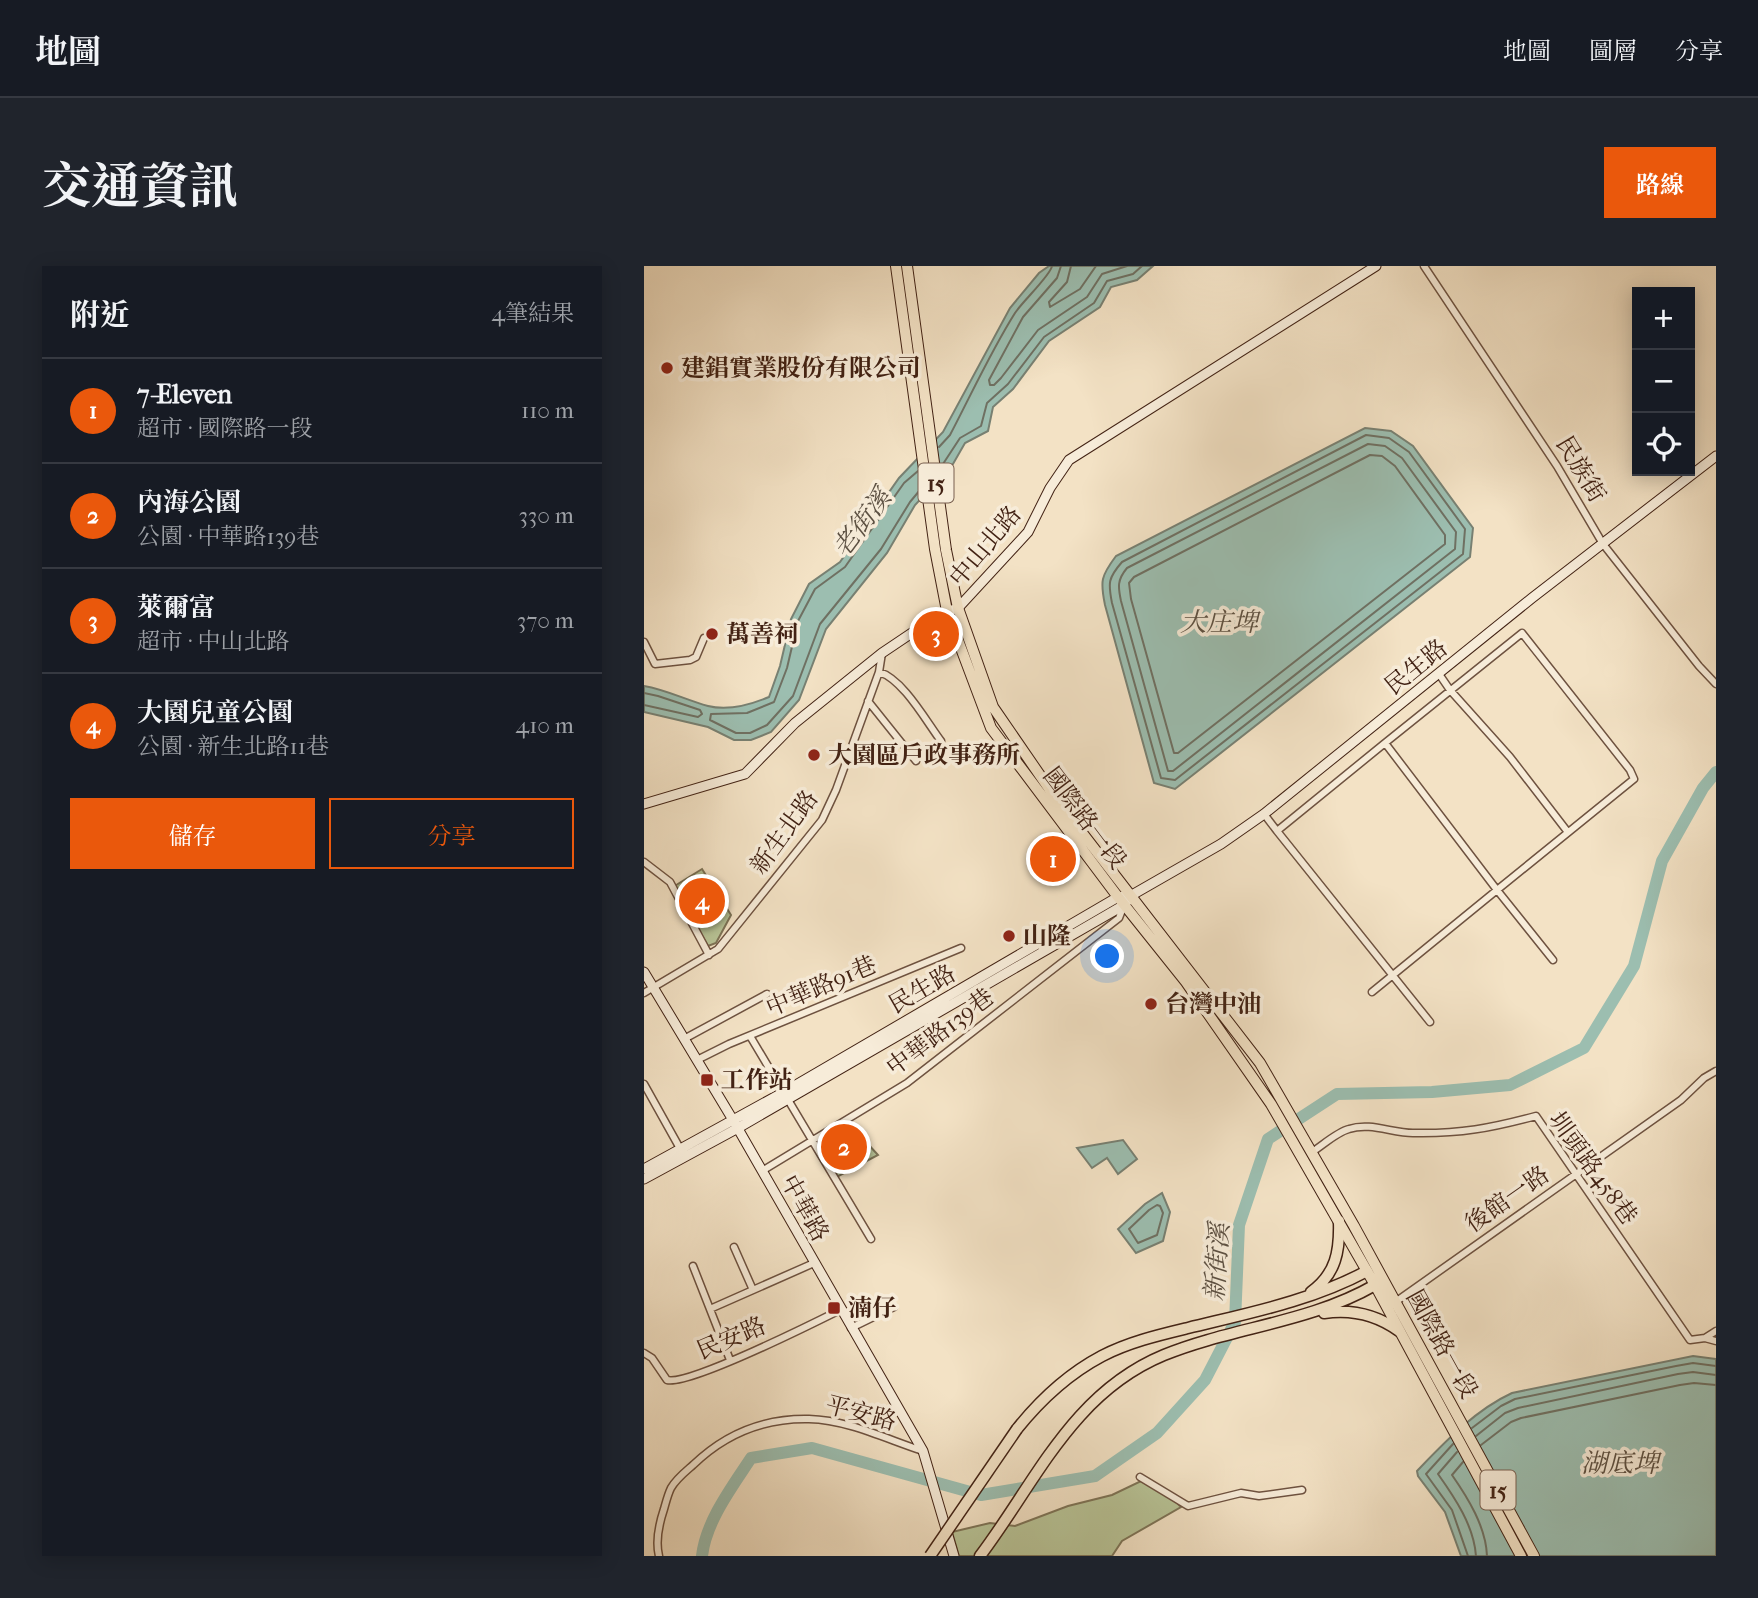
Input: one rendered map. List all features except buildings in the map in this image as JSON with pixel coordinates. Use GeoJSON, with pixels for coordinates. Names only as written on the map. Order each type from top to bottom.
{"type":"FeatureCollection","features":[{"type":"Feature","properties":{"kind":"highway"},"geometry":{"type":"LineString","coordinates":[[1303,1298],[1327,1279],[1334,1267],[1340,1239],[1339,1221]]}},
{"type":"Feature","properties":{"kind":"highway"},"geometry":{"type":"LineString","coordinates":[[930,1556],[1032,1410],[1058,1384],[1101,1356],[1144,1339],[1303,1298],[1373,1271]]}},
{"type":"Feature","properties":{"kind":"highway"},"geometry":{"type":"LineString","coordinates":[[980,1556],[1056,1442],[1087,1409],[1138,1368],[1166,1354],[1307,1315],[1353,1298],[1374,1285]]}},
{"type":"Feature","properties":{"kind":"highway"},"geometry":{"type":"LineString","coordinates":[[1307,1315],[1330,1312],[1367,1315],[1378,1317],[1399,1331]]}},
{"type":"Feature","properties":{"kind":"main road","name":"15"},"geometry":{"type":"LineString","coordinates":[[896,266],[922,416],[941,550]]}},
{"type":"Feature","properties":{"kind":"main road","name":"15"},"geometry":{"type":"LineString","coordinates":[[907,266],[922,416]]}},
{"type":"Feature","properties":{"kind":"main road","name":"國際路一段"},"geometry":{"type":"LineString","coordinates":[[941,550],[993,707],[1059,803],[1260,1063],[1312,1152],[1391,1305],[1534,1556]]}},
{"type":"Feature","properties":{"kind":"main road","name":"國際路一段"},"geometry":{"type":"LineString","coordinates":[[941,550],[947,611],[991,728],[1121,901],[1186,982],[1258,1085],[1339,1221],[1373,1271]]}},
{"type":"Feature","properties":{"kind":"main road"},"geometry":{"type":"LineString","coordinates":[[1373,1271],[1374,1285]]}},
{"type":"Feature","properties":{"kind":"main road","name":"國際路一段"},"geometry":{"type":"LineString","coordinates":[[1374,1285],[1391,1305],[1399,1331],[1521,1556]]}},
{"type":"Feature","properties":{"kind":"street","name":"中山北路"},"geometry":{"type":"LineString","coordinates":[[644,804],[745,774],[795,723],[882,653],[947,611],[958,608],[1028,532],[1050,488],[1069,460],[1376,266]]}},
{"type":"Feature","properties":{"kind":"street","name":"民族街"},"geometry":{"type":"LineString","coordinates":[[1424,266],[1558,466],[1603,544],[1716,684]]}},
{"type":"Feature","properties":{"kind":"street","name":"民生路"},"geometry":{"type":"LineString","coordinates":[[683,1153],[1222,844],[1264,814],[1716,456]]}},
{"type":"Feature","properties":{"kind":"street"},"geometry":{"type":"LineString","coordinates":[[1277,831],[1522,634],[1630,770],[1634,779],[1372,992]]}},
{"type":"Feature","properties":{"kind":"street"},"geometry":{"type":"LineString","coordinates":[[644,642],[655,664],[690,660],[695,657],[704,638]]}},
{"type":"Feature","properties":{"kind":"street","name":"新生北路"},"geometry":{"type":"LineString","coordinates":[[649,990],[718,950],[822,820],[836,790],[879,672],[882,653]]}},
{"type":"Feature","properties":{"kind":"street"},"geometry":{"type":"LineString","coordinates":[[879,672],[889,675],[941,741]]}},
{"type":"Feature","properties":{"kind":"street"},"geometry":{"type":"LineString","coordinates":[[1439,674],[1510,757],[1567,831]]}},
{"type":"Feature","properties":{"kind":"street"},"geometry":{"type":"LineString","coordinates":[[868,701],[916,761]]}},
{"type":"Feature","properties":{"kind":"street"},"geometry":{"type":"LineString","coordinates":[[1385,743],[1553,960]]}},
{"type":"Feature","properties":{"kind":"street"},"geometry":{"type":"LineString","coordinates":[[1264,814],[1430,1022]]}},
{"type":"Feature","properties":{"kind":"street"},"geometry":{"type":"LineString","coordinates":[[644,862],[670,882],[709,955]]}},
{"type":"Feature","properties":{"kind":"street","name":"中華路139巷"},"geometry":{"type":"LineString","coordinates":[[762,1171],[907,1083],[1119,918],[1121,901]]}},
{"type":"Feature","properties":{"kind":"street","name":"中華路91巷"},"geometry":{"type":"LineString","coordinates":[[697,1060],[729,1044],[961,948]]}},
{"type":"Feature","properties":{"kind":"street","name":"中華路"},"geometry":{"type":"LineString","coordinates":[[644,972],[649,990],[697,1060],[923,1451],[954,1556]]}},
{"type":"Feature","properties":{"kind":"street"},"geometry":{"type":"LineString","coordinates":[[684,1039],[767,994]]}},
{"type":"Feature","properties":{"kind":"street"},"geometry":{"type":"LineString","coordinates":[[750,1036],[871,1239]]}},
{"type":"Feature","properties":{"kind":"street","name":"後館一路"},"geometry":{"type":"LineString","coordinates":[[1391,1305],[1681,1100],[1704,1078],[1716,1071]]}},
{"type":"Feature","properties":{"kind":"street"},"geometry":{"type":"LineString","coordinates":[[644,1084],[683,1153]]}},
{"type":"Feature","properties":{"kind":"street","name":"圳頭路458巷"},"geometry":{"type":"LineString","coordinates":[[1312,1152],[1348,1129],[1372,1127],[1408,1133],[1458,1133],[1487,1129],[1536,1116],[1690,1339],[1705,1338],[1716,1341]]}},
{"type":"Feature","properties":{"kind":"street"},"geometry":{"type":"LineString","coordinates":[[644,1169],[683,1153]]}},
{"type":"Feature","properties":{"kind":"street"},"geometry":{"type":"LineString","coordinates":[[644,1180],[683,1153]]}},
{"type":"Feature","properties":{"kind":"street"},"geometry":{"type":"LineString","coordinates":[[734,1247],[753,1290]]}},
{"type":"Feature","properties":{"kind":"street"},"geometry":{"type":"LineString","coordinates":[[710,1308],[814,1263]]}},
{"type":"Feature","properties":{"kind":"street"},"geometry":{"type":"LineString","coordinates":[[693,1265],[730,1360]]}},
{"type":"Feature","properties":{"kind":"street"},"geometry":{"type":"LineString","coordinates":[[851,1328],[894,1307]]}},
{"type":"Feature","properties":{"kind":"street","name":"民安路"},"geometry":{"type":"LineString","coordinates":[[644,1353],[652,1358],[662,1374],[673,1382],[730,1360],[842,1309]]}},
{"type":"Feature","properties":{"kind":"street"},"geometry":{"type":"LineString","coordinates":[[1705,1338],[1716,1331]]}},
{"type":"Feature","properties":{"kind":"street","name":"平安路"},"geometry":{"type":"LineString","coordinates":[[659,1556],[657,1547],[662,1516],[671,1488],[708,1450],[756,1425],[787,1419],[838,1422],[923,1451]]}},
{"type":"Feature","properties":{"kind":"street"},"geometry":{"type":"LineString","coordinates":[[1140,1477],[1188,1506],[1241,1493],[1259,1496],[1303,1490]]}},
{"type":"Feature","properties":{"kind":"shaded area"},"geometry":{"type":"Polygon","coordinates":[[[702,869],[731,915],[716,943],[708,946],[673,887],[702,869]]]}},
{"type":"Feature","properties":{"kind":"shaded area"},"geometry":{"type":"Polygon","coordinates":[[[846,1120],[878,1155],[835,1178],[813,1139],[846,1120]]]}},
{"type":"Feature","properties":{"kind":"shaded area"},"geometry":{"type":"Polygon","coordinates":[[[1141,1481],[1163,1488],[1181,1507],[1122,1541],[1112,1556],[959,1556],[952,1532],[990,1523],[1015,1526],[1068,1506],[1112,1495],[1141,1481]]]}},
{"type":"Feature","properties":{"kind":"water"},"geometry":{"type":"Polygon","coordinates":[[[1049,266],[1153,266],[1137,280],[1111,287],[1100,307],[1049,341],[1013,389],[993,407],[988,431],[965,443],[953,464],[915,505],[887,553],[826,629],[799,700],[771,732],[751,740],[734,740],[708,727],[644,712],[644,686],[700,704],[723,708],[769,697],[780,666],[791,619],[809,584],[840,562],[899,478],[943,432],[1010,308],[1039,273],[1049,266]]]}},
{"type":"Feature","properties":{"kind":"water","name":"大庄埤"},"geometry":{"type":"Polygon","coordinates":[[[1365,428],[1391,431],[1413,446],[1473,528],[1470,557],[1175,789],[1154,783],[1105,605],[1102,584],[1107,569],[1116,556],[1365,428]]]}},
{"type":"Feature","properties":{"kind":"water"},"geometry":{"type":"Polygon","coordinates":[[[1123,1140],[1137,1159],[1118,1174],[1107,1158],[1092,1168],[1077,1148],[1123,1140]]]}},
{"type":"Feature","properties":{"kind":"water"},"geometry":{"type":"Polygon","coordinates":[[[1162,1193],[1170,1212],[1163,1241],[1136,1253],[1118,1229],[1145,1204],[1162,1193]]]}},
{"type":"Feature","properties":{"kind":"water","name":"湖底埤"},"geometry":{"type":"Polygon","coordinates":[[[1693,1356],[1716,1359],[1716,1556],[1461,1556],[1445,1512],[1417,1471],[1461,1428],[1485,1408],[1512,1393],[1693,1356]]]}},
{"type":"Feature","properties":{"kind":"waterway","name":"新街溪"},"geometry":{"type":"LineString","coordinates":[[702,1556],[714,1517],[751,1458],[812,1448],[981,1495],[1095,1476],[1157,1433],[1205,1380],[1235,1322],[1239,1225],[1268,1139],[1337,1094],[1432,1092],[1510,1085],[1584,1048],[1634,966],[1662,861],[1703,788],[1716,772]]}},
{"type":"Feature","properties":{"kind":"place","name":"建錩實業股份有限公司"},"geometry":{"type":"Point","coordinates":[667,368]}},
{"type":"Feature","properties":{"kind":"place","name":"萬善祠"},"geometry":{"type":"Point","coordinates":[712,634]}},
{"type":"Feature","properties":{"kind":"place","name":"萊爾富"},"geometry":{"type":"Point","coordinates":[936,634]}},
{"type":"Feature","properties":{"kind":"place","name":"大園區戶政事務所"},"geometry":{"type":"Point","coordinates":[814,755]}},
{"type":"Feature","properties":{"kind":"place","name":"7-Eleven"},"geometry":{"type":"Point","coordinates":[1053,859]}},
{"type":"Feature","properties":{"kind":"place","name":"大園兒童公園"},"geometry":{"type":"Point","coordinates":[702,901]}},
{"type":"Feature","properties":{"kind":"place","name":"山隆"},"geometry":{"type":"Point","coordinates":[1009,936]}},
{"type":"Feature","properties":{"kind":"place","name":"台灣中油"},"geometry":{"type":"Point","coordinates":[1151,1004]}},
{"type":"Feature","properties":{"kind":"place","name":"工作站"},"geometry":{"type":"Point","coordinates":[707,1080]}},
{"type":"Feature","properties":{"kind":"place","name":"內海公園"},"geometry":{"type":"Point","coordinates":[844,1147]}},
{"type":"Feature","properties":{"kind":"place","name":"湳仔"},"geometry":{"type":"Point","coordinates":[834,1308]}},
{"type":"Feature","properties":{"kind":"water label","name":"老街溪"},"geometry":{"type":"Point","coordinates":[862,523]}}]}
